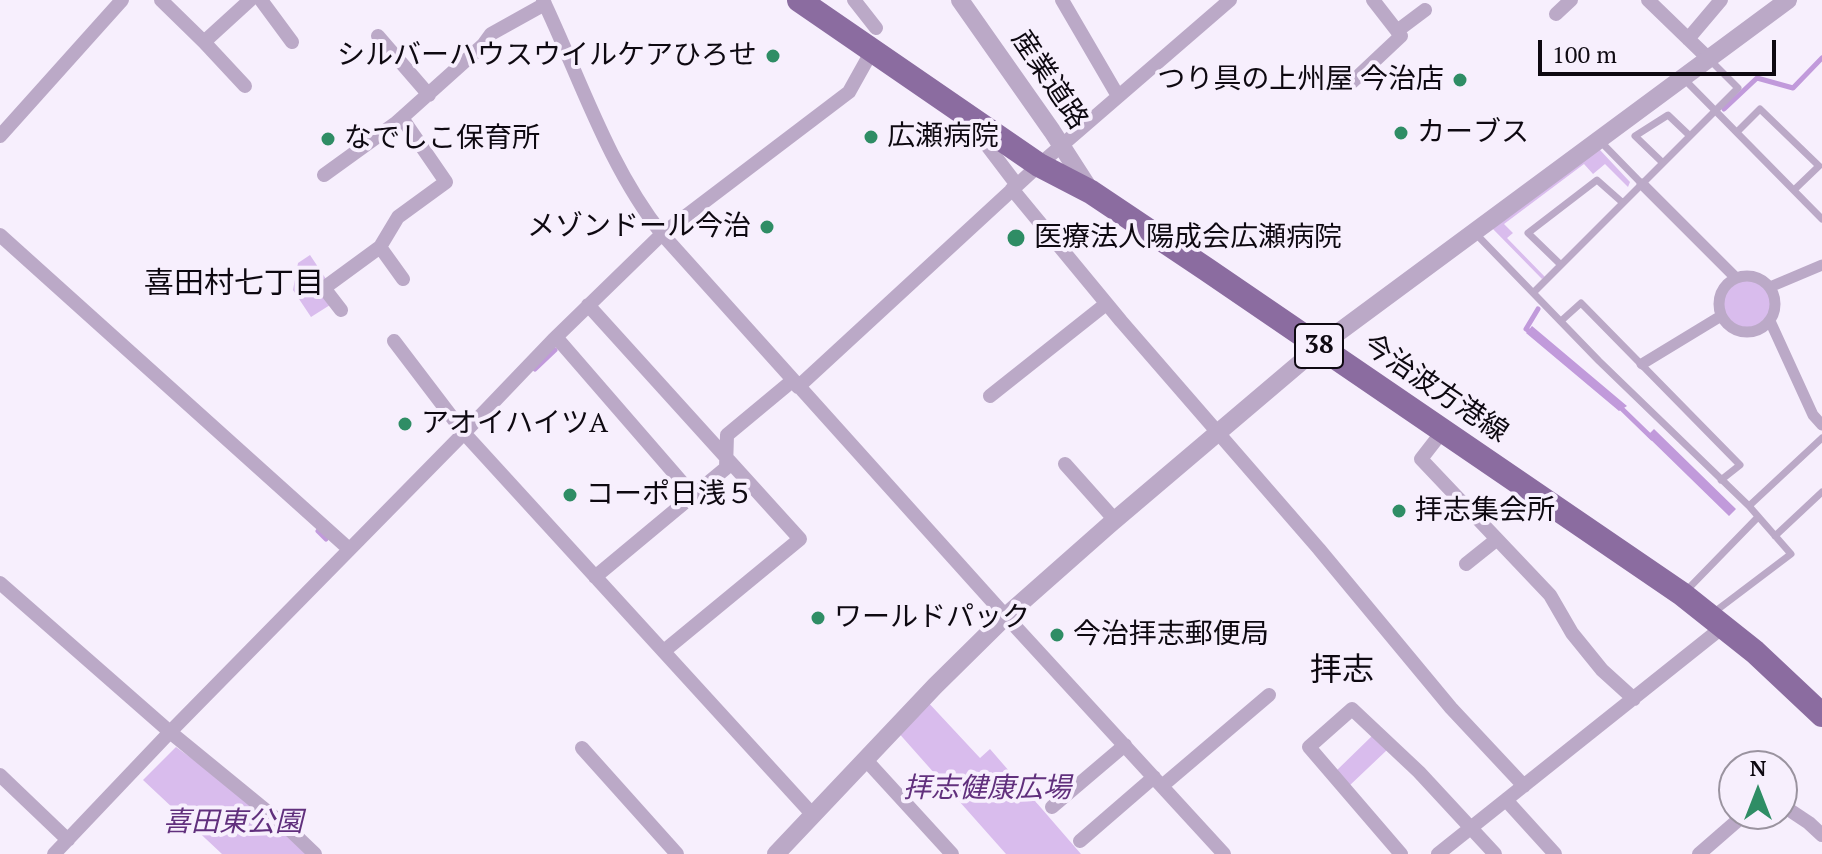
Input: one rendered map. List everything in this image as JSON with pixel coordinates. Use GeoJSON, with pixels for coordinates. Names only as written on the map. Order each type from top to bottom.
{"type":"FeatureCollection","features":[{"type":"Feature","properties":{"kind":"main road","name":"今治波方港線"},"geometry":{"type":"LineString","coordinates":[[799,0],[875,38],[962,110],[1039,165],[1091,192],[1682,594],[1717,620],[1822,715]]}},
{"type":"Feature","properties":{"kind":"street"},"geometry":{"type":"LineString","coordinates":[[0,136],[122,0]]}},
{"type":"Feature","properties":{"kind":"street"},"geometry":{"type":"LineString","coordinates":[[161,0],[245,86]]}},
{"type":"Feature","properties":{"kind":"street"},"geometry":{"type":"LineString","coordinates":[[204,42],[250,0]]}},
{"type":"Feature","properties":{"kind":"street"},"geometry":{"type":"LineString","coordinates":[[261,0],[292,42]]}},
{"type":"Feature","properties":{"kind":"street"},"geometry":{"type":"LineString","coordinates":[[54,854],[556,337],[662,234],[849,92],[875,38],[854,0]]}},
{"type":"Feature","properties":{"kind":"street","name":"産業道路"},"geometry":{"type":"LineString","coordinates":[[960,0],[1091,192]]}},
{"type":"Feature","properties":{"kind":"street"},"geometry":{"type":"LineString","coordinates":[[1062,0],[1118,96]]}},
{"type":"Feature","properties":{"kind":"street"},"geometry":{"type":"LineString","coordinates":[[595,577],[726,468],[727,435],[795,384],[1014,187],[1230,0]]}},
{"type":"Feature","properties":{"kind":"street"},"geometry":{"type":"LineString","coordinates":[[1352,82],[1401,36],[1373,0]]}},
{"type":"Feature","properties":{"kind":"street"},"geometry":{"type":"LineString","coordinates":[[1556,14],[1571,0]]}},
{"type":"Feature","properties":{"kind":"street"},"geometry":{"type":"LineString","coordinates":[[1688,39],[1721,0]]}},
{"type":"Feature","properties":{"kind":"street"},"geometry":{"type":"LineString","coordinates":[[776,854],[1006,616],[1320,346],[1788,0]]}},
{"type":"Feature","properties":{"kind":"street"},"geometry":{"type":"LineString","coordinates":[[324,175],[402,118],[483,45],[491,34],[544,2],[577,79],[639,205],[662,234],[1224,854]]}},
{"type":"Feature","properties":{"kind":"street"},"geometry":{"type":"LineString","coordinates":[[1655,2],[1709,59]]}},
{"type":"Feature","properties":{"kind":"street"},"geometry":{"type":"LineString","coordinates":[[1397,31],[1425,10]]}},
{"type":"Feature","properties":{"kind":"street"},"geometry":{"type":"LineString","coordinates":[[378,36],[429,95]]}},
{"type":"Feature","properties":{"kind":"street"},"geometry":{"type":"LineString","coordinates":[[962,110],[1014,187],[1106,304],[1319,549],[1451,708],[1524,786]]}},
{"type":"Feature","properties":{"kind":"street"},"geometry":{"type":"LineString","coordinates":[[341,310],[324,288],[380,247],[398,217],[446,182],[402,118]]}},
{"type":"Feature","properties":{"kind":"street"},"geometry":{"type":"LineString","coordinates":[[1642,184],[1736,278]]}},
{"type":"Feature","properties":{"kind":"street"},"geometry":{"type":"LineString","coordinates":[[0,235],[349,549]]}},
{"type":"Feature","properties":{"kind":"street"},"geometry":{"type":"LineString","coordinates":[[380,247],[403,279]]}},
{"type":"Feature","properties":{"kind":"street"},"geometry":{"type":"LineString","coordinates":[[1770,287],[1822,265]]}},
{"type":"Feature","properties":{"kind":"street"},"geometry":{"type":"LineString","coordinates":[[1752,276],[1770,287],[1776,304],[1770,321],[1761,329],[1747,333],[1732,328],[1721,316],[1719,305],[1722,292],[1736,278],[1752,276]]}},
{"type":"Feature","properties":{"kind":"street"},"geometry":{"type":"LineString","coordinates":[[990,396],[1106,304]]}},
{"type":"Feature","properties":{"kind":"street"},"geometry":{"type":"LineString","coordinates":[[588,305],[800,539],[664,651]]}},
{"type":"Feature","properties":{"kind":"street"},"geometry":{"type":"LineString","coordinates":[[1642,364],[1721,316]]}},
{"type":"Feature","properties":{"kind":"street"},"geometry":{"type":"LineString","coordinates":[[1770,321],[1813,415],[1822,425]]}},
{"type":"Feature","properties":{"kind":"street"},"geometry":{"type":"LineString","coordinates":[[556,337],[693,495]]}},
{"type":"Feature","properties":{"kind":"street"},"geometry":{"type":"LineString","coordinates":[[394,341],[464,433],[813,815]]}},
{"type":"Feature","properties":{"kind":"street"},"geometry":{"type":"LineString","coordinates":[[1442,432],[1421,459],[1550,595],[1572,633],[1602,670],[1634,699]]}},
{"type":"Feature","properties":{"kind":"street"},"geometry":{"type":"LineString","coordinates":[[1065,464],[1115,520]]}},
{"type":"Feature","properties":{"kind":"street"},"geometry":{"type":"LineString","coordinates":[[1466,564],[1496,540]]}},
{"type":"Feature","properties":{"kind":"street"},"geometry":{"type":"LineString","coordinates":[[0,583],[315,854]]}},
{"type":"Feature","properties":{"kind":"street"},"geometry":{"type":"LineString","coordinates":[[1438,854],[1634,699],[1717,620]]}},
{"type":"Feature","properties":{"kind":"street"},"geometry":{"type":"LineString","coordinates":[[1080,841],[1269,695]]}},
{"type":"Feature","properties":{"kind":"street"},"geometry":{"type":"LineString","coordinates":[[1401,854],[1309,747],[1352,709],[1419,772],[1495,854]]}},
{"type":"Feature","properties":{"kind":"street"},"geometry":{"type":"LineString","coordinates":[[1052,807],[1125,745]]}},
{"type":"Feature","properties":{"kind":"street"},"geometry":{"type":"LineString","coordinates":[[582,748],[677,854]]}},
{"type":"Feature","properties":{"kind":"street"},"geometry":{"type":"LineString","coordinates":[[866,760],[952,854]]}},
{"type":"Feature","properties":{"kind":"street"},"geometry":{"type":"LineString","coordinates":[[0,775],[68,840]]}},
{"type":"Feature","properties":{"kind":"street"},"geometry":{"type":"LineString","coordinates":[[1506,800],[1555,854]]}},
{"type":"Feature","properties":{"kind":"street"},"geometry":{"type":"LineString","coordinates":[[1798,816],[1822,835]]}},
{"type":"Feature","properties":{"kind":"street"},"geometry":{"type":"LineString","coordinates":[[1699,854],[1727,830]]}},
{"type":"Feature","properties":{"kind":"lane"},"geometry":{"type":"LineString","coordinates":[[1534,292],[1738,88],[1709,59]]}},
{"type":"Feature","properties":{"kind":"lane"},"geometry":{"type":"LineString","coordinates":[[1683,78],[1821,215]]}},
{"type":"Feature","properties":{"kind":"lane"},"geometry":{"type":"LineString","coordinates":[[1737,132],[1760,109],[1819,166],[1794,190]]}},
{"type":"Feature","properties":{"kind":"lane"},"geometry":{"type":"LineString","coordinates":[[1663,163],[1635,136],[1668,115],[1690,136]]}},
{"type":"Feature","properties":{"kind":"lane"},"geometry":{"type":"LineString","coordinates":[[1599,140],[1642,184]]}},
{"type":"Feature","properties":{"kind":"lane"},"geometry":{"type":"LineString","coordinates":[[1561,265],[1528,233],[1597,180],[1623,203]]}},
{"type":"Feature","properties":{"kind":"lane"},"geometry":{"type":"LineString","coordinates":[[1475,233],[1749,506],[1791,554],[1717,620]]}},
{"type":"Feature","properties":{"kind":"lane"},"geometry":{"type":"LineString","coordinates":[[1561,321],[1581,303],[1740,465],[1721,480]]}},
{"type":"Feature","properties":{"kind":"lane"},"geometry":{"type":"LineString","coordinates":[[1749,506],[1822,438]]}},
{"type":"Feature","properties":{"kind":"lane"},"geometry":{"type":"LineString","coordinates":[[1775,536],[1822,492]]}},
{"type":"Feature","properties":{"kind":"lane"},"geometry":{"type":"LineString","coordinates":[[1682,594],[1758,517]]}},
{"type":"Feature","properties":{"kind":"green space"},"geometry":{"type":"Polygon","coordinates":[[[1600,150],[1630,182],[1628,187],[1605,164],[1593,174],[1584,164],[1504,224],[1513,233],[1507,238],[1545,277],[1542,279],[1491,227],[1600,150]]]}},
{"type":"Feature","properties":{"kind":"green space"},"geometry":{"type":"Polygon","coordinates":[[[310,255],[330,285],[330,305],[311,317],[293,290],[298,263],[310,255]]]}},
{"type":"Feature","properties":{"kind":"green space"},"geometry":{"type":"Polygon","coordinates":[[[1747,276],[1767,284],[1775,304],[1767,324],[1747,332],[1727,324],[1719,304],[1727,284],[1747,276]]]}},
{"type":"Feature","properties":{"kind":"green space","name":"拝志健康広場"},"geometry":{"type":"Polygon","coordinates":[[[925,699],[980,758],[990,749],[1081,854],[1006,854],[896,730],[925,699]]]}},
{"type":"Feature","properties":{"kind":"green space"},"geometry":{"type":"Polygon","coordinates":[[[1373,735],[1387,750],[1348,787],[1334,773],[1373,735]]]}},
{"type":"Feature","properties":{"kind":"green space","name":"喜田東公園"},"geometry":{"type":"Polygon","coordinates":[[[176,747],[285,826],[314,854],[222,854],[143,780],[176,747]]]}},
{"type":"Feature","properties":{"kind":"shaded area"},"geometry":{"type":"Polygon","coordinates":[[[1532,326],[1627,406],[1619,411],[1526,333],[1532,326]]]}},
{"type":"Feature","properties":{"kind":"shaded area"},"geometry":{"type":"Polygon","coordinates":[[[1654,429],[1736,509],[1729,516],[1647,436],[1654,429]]]}},
{"type":"Feature","properties":{"kind":"waterway"},"geometry":{"type":"LineString","coordinates":[[1724,109],[1757,78],[1793,88],[1822,58]]}},
{"type":"Feature","properties":{"kind":"waterway"},"geometry":{"type":"LineString","coordinates":[[1532,333],[1526,329],[1538,309]]}},
{"type":"Feature","properties":{"kind":"waterway"},"geometry":{"type":"LineString","coordinates":[[535,369],[555,350]]}},
{"type":"Feature","properties":{"kind":"waterway"},"geometry":{"type":"LineString","coordinates":[[1619,406],[1652,438]]}},
{"type":"Feature","properties":{"kind":"waterway"},"geometry":{"type":"LineString","coordinates":[[318,531],[326,539]]}},
{"type":"Feature","properties":{"kind":"place","name":"シルバーハウスウイルケアひろせ"},"geometry":{"type":"Point","coordinates":[773,56]}},
{"type":"Feature","properties":{"kind":"place","name":"つり具の上州屋 今治店"},"geometry":{"type":"Point","coordinates":[1460,80]}},
{"type":"Feature","properties":{"kind":"place","name":"カーブス"},"geometry":{"type":"Point","coordinates":[1401,133]}},
{"type":"Feature","properties":{"kind":"place","name":"広瀬病院"},"geometry":{"type":"Point","coordinates":[871,137]}},
{"type":"Feature","properties":{"kind":"place","name":"なでしこ保育所"},"geometry":{"type":"Point","coordinates":[328,139]}},
{"type":"Feature","properties":{"kind":"place","name":"メゾンドール今治"},"geometry":{"type":"Point","coordinates":[767,227]}},
{"type":"Feature","properties":{"kind":"place","name":"医療法人陽成会広瀬病院"},"geometry":{"type":"Point","coordinates":[1016,238]}},
{"type":"Feature","properties":{"kind":"place","name":"アオイハイツA"},"geometry":{"type":"Point","coordinates":[405,424]}},
{"type":"Feature","properties":{"kind":"place","name":"コーポ日浅５"},"geometry":{"type":"Point","coordinates":[570,495]}},
{"type":"Feature","properties":{"kind":"place","name":"拝志集会所"},"geometry":{"type":"Point","coordinates":[1399,511]}},
{"type":"Feature","properties":{"kind":"place","name":"ワールドパック"},"geometry":{"type":"Point","coordinates":[818,618]}},
{"type":"Feature","properties":{"kind":"place","name":"今治拝志郵便局"},"geometry":{"type":"Point","coordinates":[1057,635]}},
{"type":"Feature","properties":{"kind":"district","name":"喜田村七丁目"},"geometry":{"type":"Point","coordinates":[234,284]}},
{"type":"Feature","properties":{"kind":"district","name":"拝志"},"geometry":{"type":"Point","coordinates":[1342,671]}}]}
